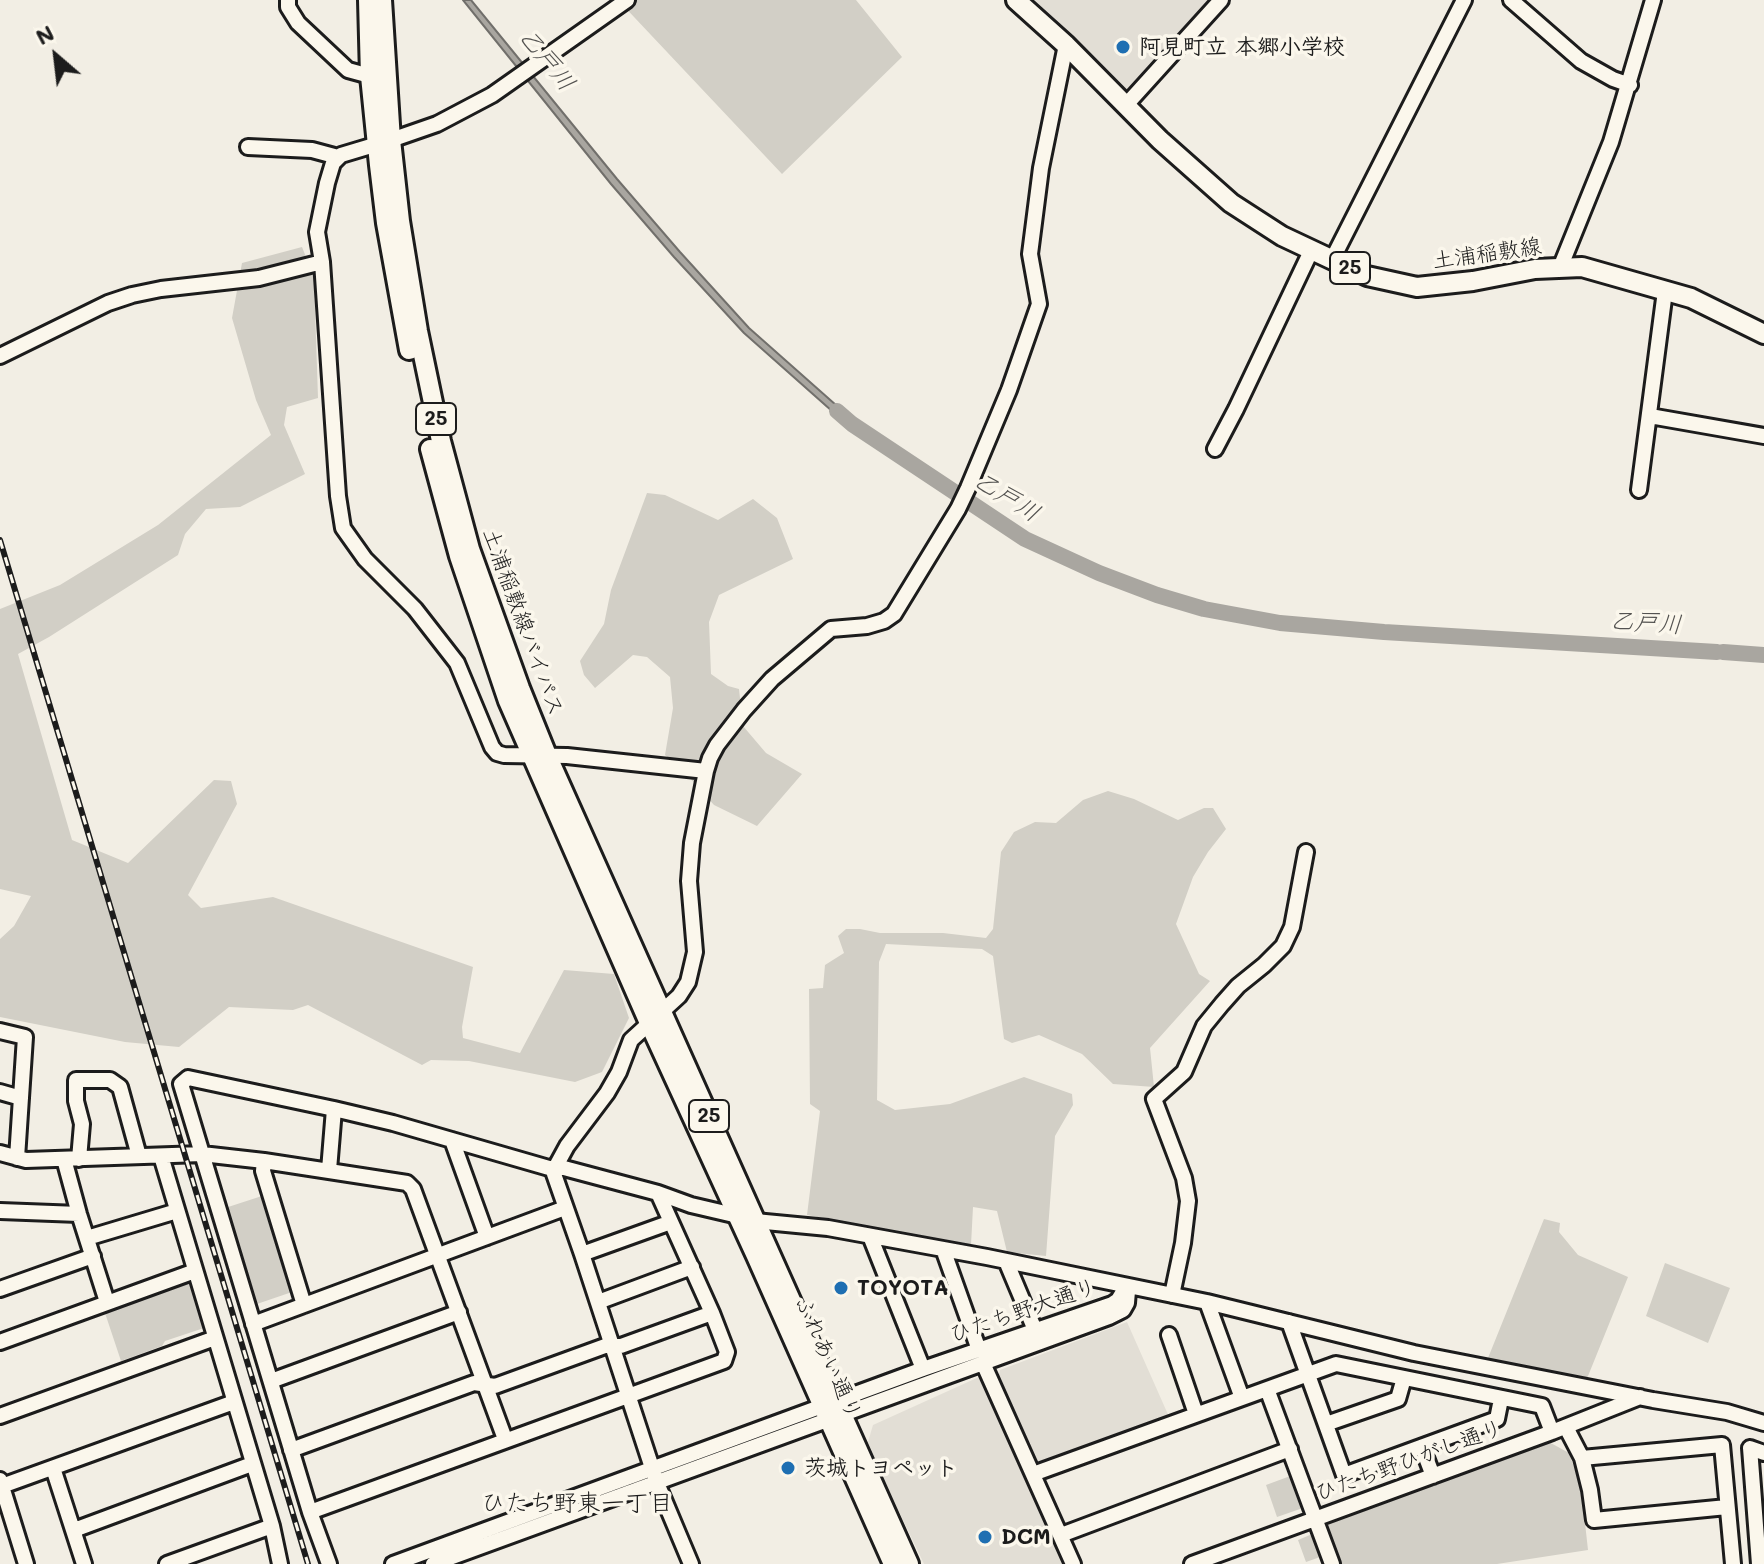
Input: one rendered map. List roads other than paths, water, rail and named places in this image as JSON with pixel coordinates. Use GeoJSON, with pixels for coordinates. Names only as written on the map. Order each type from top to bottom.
{"type":"FeatureCollection","features":[{"type":"Feature","properties":{"kind":"main road","name":"土浦稲敷線バイパス"},"geometry":{"type":"LineString","coordinates":[[368,0],[370,76],[441,441],[470,549],[520,688],[539,755],[746,1218]]}},
{"type":"Feature","properties":{"kind":"main road","name":"土浦稲敷線バイパス"},"geometry":{"type":"LineString","coordinates":[[382,0],[384,142]]}},
{"type":"Feature","properties":{"kind":"main road","name":"土浦稲敷線"},"geometry":{"type":"LineString","coordinates":[[1016,0],[1066,45],[1160,140],[1231,203],[1282,236],[1367,276],[1417,287],[1473,281],[1535,269],[1582,267],[1691,298],[1764,334]]}},
{"type":"Feature","properties":{"kind":"main road","name":"ふれあい通り"},"geometry":{"type":"LineString","coordinates":[[746,1218],[833,1410],[909,1564]]}},
{"type":"Feature","properties":{"kind":"main road","name":"ふれあい通り"},"geometry":{"type":"LineString","coordinates":[[833,1410],[893,1564]]}},
{"type":"Feature","properties":{"kind":"street"},"geometry":{"type":"LineString","coordinates":[[288,0],[288,7],[298,23],[348,70],[370,76]]}},
{"type":"Feature","properties":{"kind":"street"},"geometry":{"type":"LineString","coordinates":[[627,0],[492,95],[462,112],[437,124],[338,157],[333,163],[317,232],[322,262],[338,496],[343,528],[365,559],[415,609],[457,663],[494,750],[500,754],[591,759],[706,771]]}},
{"type":"Feature","properties":{"kind":"street"},"geometry":{"type":"LineString","coordinates":[[1126,105],[1221,0]]}},
{"type":"Feature","properties":{"kind":"street"},"geometry":{"type":"LineString","coordinates":[[1332,260],[1464,0]]}},
{"type":"Feature","properties":{"kind":"street"},"geometry":{"type":"LineString","coordinates":[[1511,0],[1581,61],[1630,85]]}},
{"type":"Feature","properties":{"kind":"street"},"geometry":{"type":"LineString","coordinates":[[1560,268],[1611,142],[1653,0]]}},
{"type":"Feature","properties":{"kind":"street"},"geometry":{"type":"LineString","coordinates":[[687,1563],[565,1208],[554,1174],[555,1168],[567,1146],[607,1093],[631,1040],[688,982],[695,952],[689,881],[692,843],[710,758],[728,730],[772,679],[831,629],[867,626],[894,614],[966,492],[1009,390],[1039,304],[1030,254],[1041,168],[1066,45]]}},
{"type":"Feature","properties":{"kind":"street"},"geometry":{"type":"LineString","coordinates":[[248,147],[312,150],[338,157]]}},
{"type":"Feature","properties":{"kind":"street"},"geometry":{"type":"LineString","coordinates":[[1215,449],[1312,249]]}},
{"type":"Feature","properties":{"kind":"street"},"geometry":{"type":"LineString","coordinates":[[0,356],[108,303],[132,295],[259,278],[322,262]]}},
{"type":"Feature","properties":{"kind":"street"},"geometry":{"type":"LineString","coordinates":[[1639,490],[1665,291]]}},
{"type":"Feature","properties":{"kind":"street"},"geometry":{"type":"LineString","coordinates":[[1650,416],[1764,436]]}},
{"type":"Feature","properties":{"kind":"street"},"geometry":{"type":"LineString","coordinates":[[1172,1295],[1188,1201],[1184,1178],[1154,1099],[1184,1072],[1204,1026],[1222,1004],[1283,946],[1292,927],[1306,852]]}},
{"type":"Feature","properties":{"kind":"street"},"geometry":{"type":"LineString","coordinates":[[0,1031],[25,1037],[17,1158]]}},
{"type":"Feature","properties":{"kind":"street"},"geometry":{"type":"LineString","coordinates":[[329,1564],[310,1512],[181,1084],[188,1078],[334,1109],[746,1218],[828,1228],[1006,1261],[1207,1302],[1414,1353],[1727,1412],[1764,1423]]}},
{"type":"Feature","properties":{"kind":"street"},"geometry":{"type":"LineString","coordinates":[[107,1302],[79,1214],[72,1159],[82,1124],[76,1101],[76,1080],[110,1080],[120,1087],[139,1156]]}},
{"type":"Feature","properties":{"kind":"street"},"geometry":{"type":"LineString","coordinates":[[0,1092],[21,1098]]}},
{"type":"Feature","properties":{"kind":"street"},"geometry":{"type":"LineString","coordinates":[[329,1170],[334,1109]]}},
{"type":"Feature","properties":{"kind":"street"},"geometry":{"type":"LineString","coordinates":[[452,1140],[487,1237]]}},
{"type":"Feature","properties":{"kind":"street"},"geometry":{"type":"LineString","coordinates":[[0,1153],[26,1160],[202,1154],[407,1183],[413,1189],[438,1254],[505,1439]]}},
{"type":"Feature","properties":{"kind":"street"},"geometry":{"type":"LineString","coordinates":[[161,1156],[272,1526],[280,1564]]}},
{"type":"Feature","properties":{"kind":"street"},"geometry":{"type":"LineString","coordinates":[[264,1161],[263,1171],[304,1305]]}},
{"type":"Feature","properties":{"kind":"street"},"geometry":{"type":"LineString","coordinates":[[310,1512],[724,1361],[727,1352],[712,1313],[658,1193]]}},
{"type":"Feature","properties":{"kind":"street"},"geometry":{"type":"LineString","coordinates":[[253,1324],[565,1208]]}},
{"type":"Feature","properties":{"kind":"street"},"geometry":{"type":"LineString","coordinates":[[0,1211],[79,1214]]}},
{"type":"Feature","properties":{"kind":"street"},"geometry":{"type":"LineString","coordinates":[[87,1238],[177,1211]]}},
{"type":"Feature","properties":{"kind":"street"},"geometry":{"type":"LineString","coordinates":[[582,1254],[671,1222]]}},
{"type":"Feature","properties":{"kind":"street"},"geometry":{"type":"LineString","coordinates":[[870,1236],[923,1369]]}},
{"type":"Feature","properties":{"kind":"street"},"geometry":{"type":"LineString","coordinates":[[943,1249],[981,1356],[1073,1564]]}},
{"type":"Feature","properties":{"kind":"street"},"geometry":{"type":"LineString","coordinates":[[0,1289],[93,1256]]}},
{"type":"Feature","properties":{"kind":"street"},"geometry":{"type":"LineString","coordinates":[[1006,1261],[1035,1330]]}},
{"type":"Feature","properties":{"kind":"street"},"geometry":{"type":"LineString","coordinates":[[598,1302],[692,1267]]}},
{"type":"Feature","properties":{"kind":"street"},"geometry":{"type":"LineString","coordinates":[[0,1342],[195,1271]]}},
{"type":"Feature","properties":{"kind":"street","name":"ひたち野大通り"},"geometry":{"type":"LineString","coordinates":[[833,1410],[923,1369],[981,1356],[1035,1330],[1112,1304],[1126,1287]]}},
{"type":"Feature","properties":{"kind":"street","name":"ひたち野大通り"},"geometry":{"type":"LineString","coordinates":[[433,1564],[833,1410],[981,1356],[1109,1317],[1123,1310],[1129,1295],[1126,1287]]}},
{"type":"Feature","properties":{"kind":"street"},"geometry":{"type":"LineString","coordinates":[[1207,1302],[1242,1398]]}},
{"type":"Feature","properties":{"kind":"street"},"geometry":{"type":"LineString","coordinates":[[271,1381],[459,1312]]}},
{"type":"Feature","properties":{"kind":"street"},"geometry":{"type":"LineString","coordinates":[[291,1450],[474,1383],[495,1386],[605,1346],[621,1346],[712,1313]]}},
{"type":"Feature","properties":{"kind":"street"},"geometry":{"type":"LineString","coordinates":[[1289,1322],[1344,1475],[1497,1419],[1501,1399]]}},
{"type":"Feature","properties":{"kind":"street"},"geometry":{"type":"LineString","coordinates":[[1169,1335],[1196,1414]]}},
{"type":"Feature","properties":{"kind":"street"},"geometry":{"type":"LineString","coordinates":[[0,1416],[215,1338]]}},
{"type":"Feature","properties":{"kind":"street"},"geometry":{"type":"LineString","coordinates":[[1033,1474],[1336,1364],[1542,1406],[1552,1432]]}},
{"type":"Feature","properties":{"kind":"street"},"geometry":{"type":"LineString","coordinates":[[1326,1424],[1398,1399],[1404,1378]]}},
{"type":"Feature","properties":{"kind":"street"},"geometry":{"type":"LineString","coordinates":[[1267,1389],[1332,1564]]}},
{"type":"Feature","properties":{"kind":"street","name":"ひたち野ひがし通り"},"geometry":{"type":"LineString","coordinates":[[1192,1564],[1640,1397]]}},
{"type":"Feature","properties":{"kind":"street"},"geometry":{"type":"LineString","coordinates":[[26,1564],[1,1483],[53,1468],[234,1402]]}},
{"type":"Feature","properties":{"kind":"street"},"geometry":{"type":"LineString","coordinates":[[1568,1426],[1582,1458],[1594,1520],[1727,1507]]}},
{"type":"Feature","properties":{"kind":"street"},"geometry":{"type":"LineString","coordinates":[[1582,1458],[1722,1445],[1733,1564]]}},
{"type":"Feature","properties":{"kind":"street"},"geometry":{"type":"LineString","coordinates":[[1422,1447],[1433,1476]]}},
{"type":"Feature","properties":{"kind":"street"},"geometry":{"type":"LineString","coordinates":[[1759,1564],[1750,1448],[1764,1453]]}},
{"type":"Feature","properties":{"kind":"street"},"geometry":{"type":"LineString","coordinates":[[1061,1535],[1290,1449]]}},
{"type":"Feature","properties":{"kind":"street"},"geometry":{"type":"LineString","coordinates":[[74,1530],[252,1464]]}},
{"type":"Feature","properties":{"kind":"street"},"geometry":{"type":"LineString","coordinates":[[53,1468],[84,1564]]}},
{"type":"Feature","properties":{"kind":"street","name":"ひたち野大通り"},"geometry":{"type":"LineString","coordinates":[[393,1564],[655,1476]]}},
{"type":"Feature","properties":{"kind":"street"},"geometry":{"type":"LineString","coordinates":[[167,1564],[272,1526]]}},
{"type":"Feature","properties":{"kind":"waterway","name":"乙戸川"},"geometry":{"type":"LineString","coordinates":[[837,411],[1025,539],[1099,573],[1204,609],[1280,623],[1384,632],[1717,652]]}},
{"type":"Feature","properties":{"kind":"waterway","name":"乙戸川"},"geometry":{"type":"LineString","coordinates":[[1723,652],[1764,655]]}},
{"type":"Feature","properties":{"kind":"railway"},"geometry":{"type":"LineString","coordinates":[[0,540],[308,1564]]}},
{"type":"Feature","properties":{"kind":"place","name":"阿見町立 本郷小学校"},"geometry":{"type":"Point","coordinates":[1123,47]}},
{"type":"Feature","properties":{"kind":"place","name":"TOYOTA"},"geometry":{"type":"Point","coordinates":[841,1288]}},
{"type":"Feature","properties":{"kind":"place","name":"茨城トヨペット"},"geometry":{"type":"Point","coordinates":[788,1468]}},
{"type":"Feature","properties":{"kind":"place","name":"DCM"},"geometry":{"type":"Point","coordinates":[985,1537]}},
{"type":"Feature","properties":{"kind":"district","name":"ひたち野東一丁目"},"geometry":{"type":"Point","coordinates":[577,1504]}}]}
